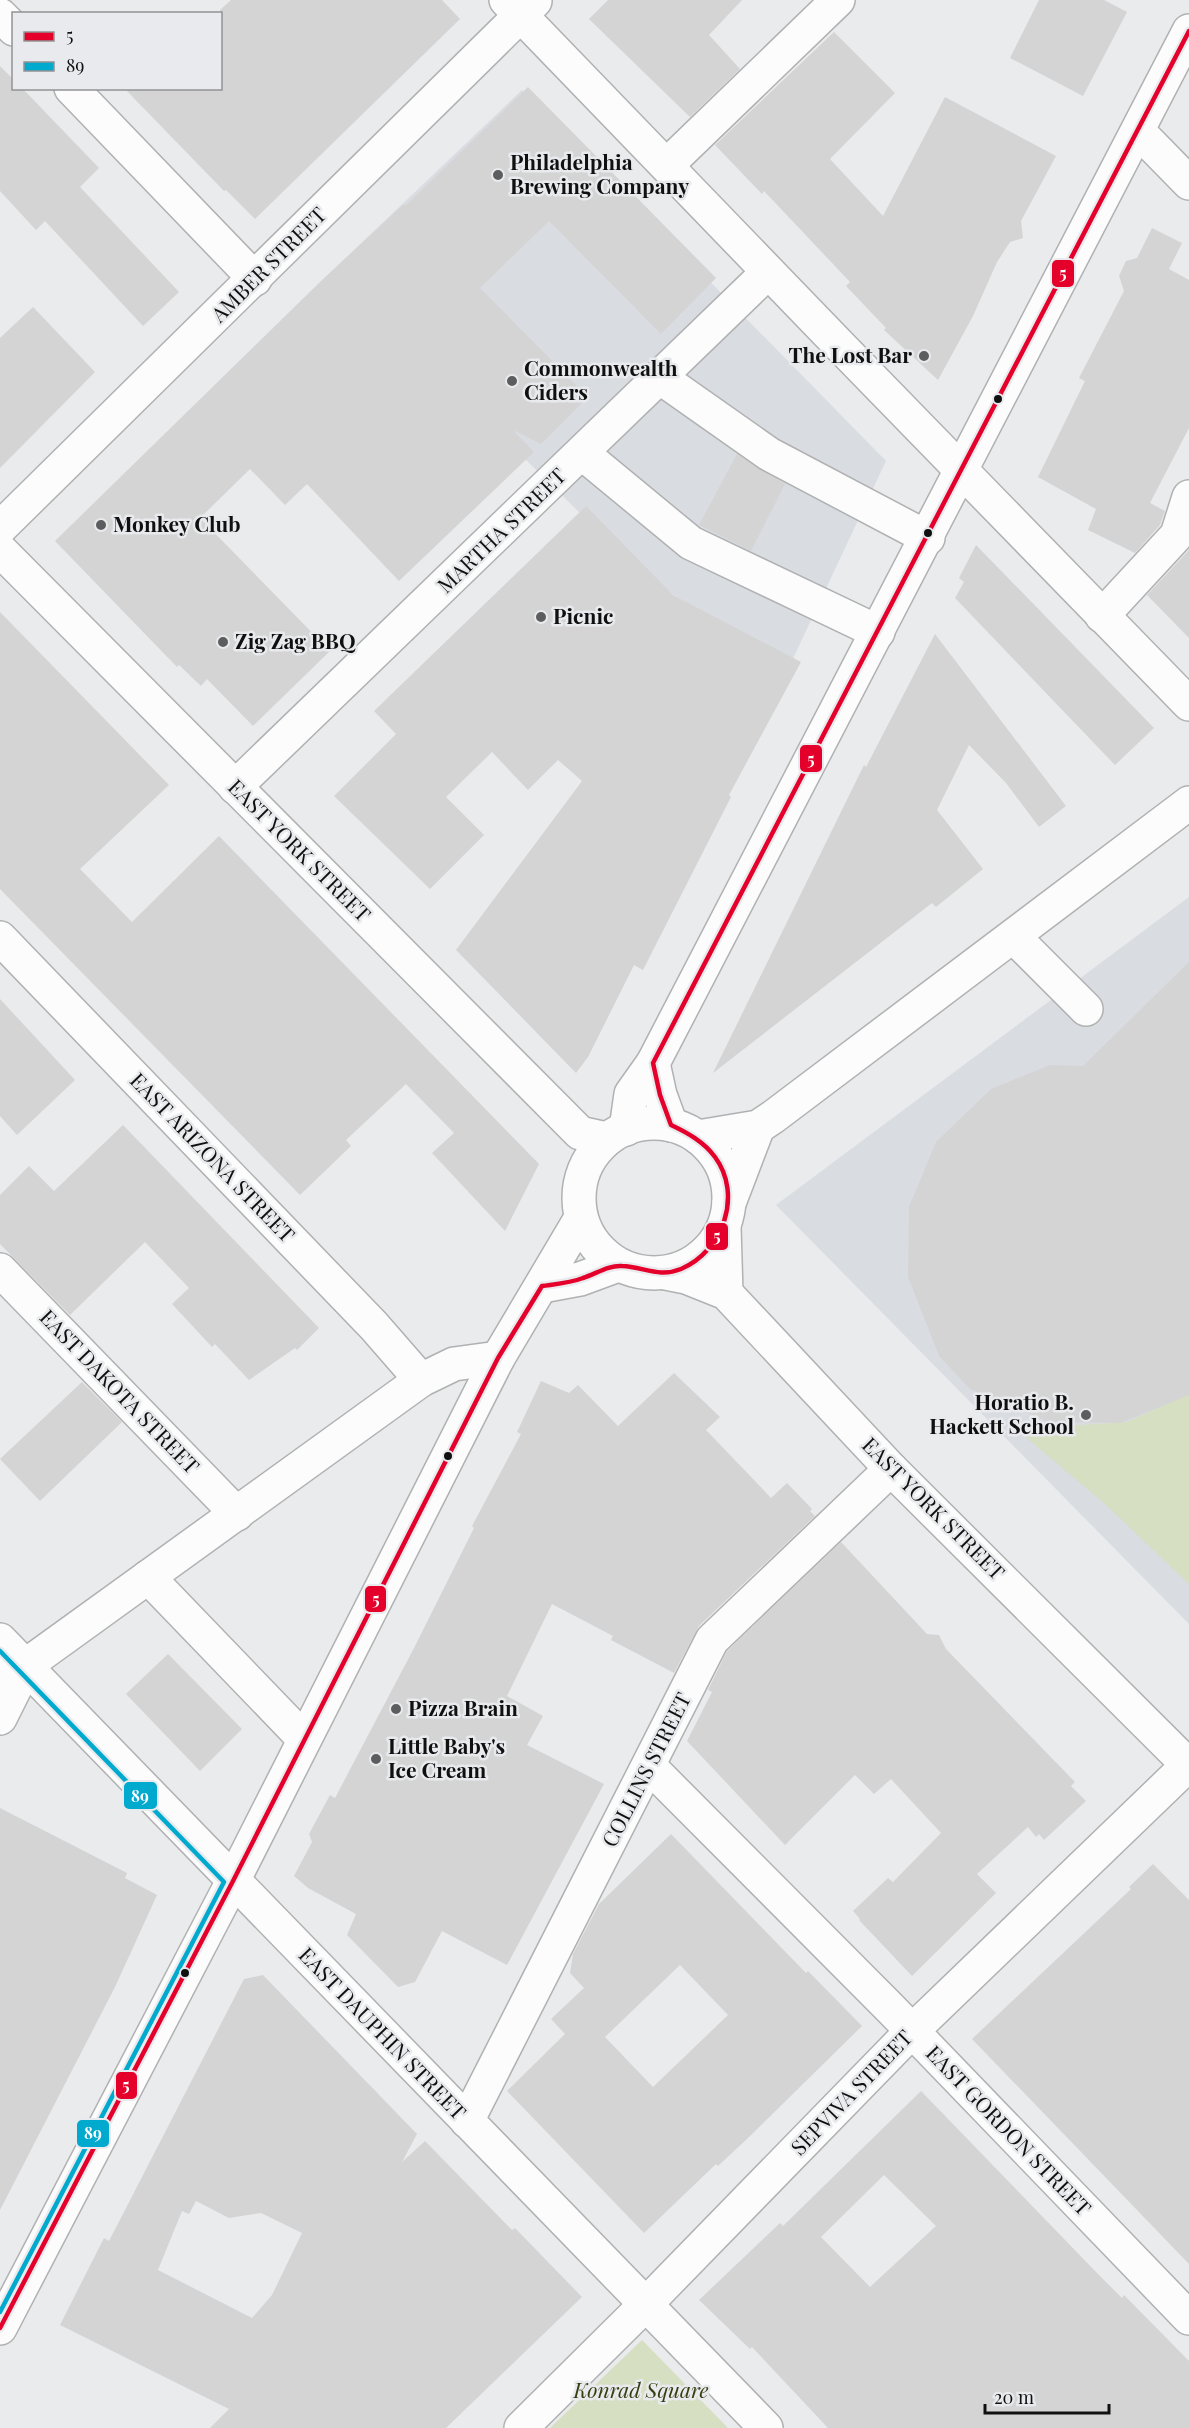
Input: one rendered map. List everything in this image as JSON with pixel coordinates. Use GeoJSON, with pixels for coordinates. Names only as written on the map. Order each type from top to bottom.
{"type":"FeatureCollection","features":[{"type":"Feature","properties":{"kind":"street"},"geometry":{"type":"LineString","coordinates":[[667,165],[838,0]]}},
{"type":"Feature","properties":{"kind":"street"},"geometry":{"type":"LineString","coordinates":[[521,5],[767,273],[1189,704]]}},
{"type":"Feature","properties":{"kind":"street","name":"AMBER STREET"},"geometry":{"type":"LineString","coordinates":[[0,528],[255,279],[521,5]]}},
{"type":"Feature","properties":{"kind":"street"},"geometry":{"type":"LineString","coordinates":[[0,15],[12,27]]}},
{"type":"Feature","properties":{"kind":"street"},"geometry":{"type":"LineString","coordinates":[[617,1134],[631,1094],[653,1063],[1139,132],[1189,31]]}},
{"type":"Feature","properties":{"kind":"street"},"geometry":{"type":"LineString","coordinates":[[73,90],[255,279]]}},
{"type":"Feature","properties":{"kind":"street"},"geometry":{"type":"LineString","coordinates":[[1139,132],[1189,183]]}},
{"type":"Feature","properties":{"kind":"street","name":"MARTHA STREET"},"geometry":{"type":"LineString","coordinates":[[235,787],[661,378],[767,273]]}},
{"type":"Feature","properties":{"kind":"street"},"geometry":{"type":"LineString","coordinates":[[661,378],[769,454],[927,538]]}},
{"type":"Feature","properties":{"kind":"street"},"geometry":{"type":"LineString","coordinates":[[582,453],[691,543],[878,632]]}},
{"type":"Feature","properties":{"kind":"street"},"geometry":{"type":"LineString","coordinates":[[1102,616],[1177,535],[1189,497]]}},
{"type":"Feature","properties":{"kind":"street","name":"EAST YORK STREET"},"geometry":{"type":"LineString","coordinates":[[0,550],[580,1133],[617,1134]]}},
{"type":"Feature","properties":{"kind":"street"},"geometry":{"type":"LineString","coordinates":[[758,1127],[727,1215],[710,1248],[690,1264],[666,1273],[642,1272],[618,1265],[601,1253],[589,1237],[581,1218],[579,1189],[588,1161],[617,1134],[648,1123],[685,1131],[758,1127],[1014,937],[1189,803]]}},
{"type":"Feature","properties":{"kind":"street"},"geometry":{"type":"LineString","coordinates":[[1014,937],[1086,1009]]}},
{"type":"Feature","properties":{"kind":"street","name":"EAST ARIZONA STREET"},"geometry":{"type":"LineString","coordinates":[[0,938],[366,1318],[421,1380]]}},
{"type":"Feature","properties":{"kind":"street"},"geometry":{"type":"LineString","coordinates":[[653,1063],[660,1095],[685,1131],[716,1155],[727,1178],[726,1293]]}},
{"type":"Feature","properties":{"kind":"street"},"geometry":{"type":"LineString","coordinates":[[0,2328],[233,1881],[498,1358],[542,1286],[564,1243],[581,1218]]}},
{"type":"Feature","properties":{"kind":"street"},"geometry":{"type":"LineString","coordinates":[[542,1286],[580,1279],[618,1265]]}},
{"type":"Feature","properties":{"kind":"street","name":"EAST DAKOTA STREET"},"geometry":{"type":"LineString","coordinates":[[0,1270],[237,1514]]}},
{"type":"Feature","properties":{"kind":"street","name":"EAST YORK STREET"},"geometry":{"type":"LineString","coordinates":[[666,1273],[686,1277],[726,1293],[891,1469],[1189,1765]]}},
{"type":"Feature","properties":{"kind":"street"},"geometry":{"type":"LineString","coordinates":[[0,1718],[13,1675],[148,1577],[421,1380],[454,1364],[498,1358]]}},
{"type":"Feature","properties":{"kind":"street","name":"COLLINS STREET"},"geometry":{"type":"LineString","coordinates":[[466,2121],[650,1767],[712,1640],[891,1469]]}},
{"type":"Feature","properties":{"kind":"street"},"geometry":{"type":"LineString","coordinates":[[148,1577],[304,1739]]}},
{"type":"Feature","properties":{"kind":"street","name":"EAST DAUPHIN STREET"},"geometry":{"type":"LineString","coordinates":[[0,1640],[13,1675],[233,1881],[766,2428]]}},
{"type":"Feature","properties":{"kind":"street","name":"SEPVIVA STREET"},"geometry":{"type":"LineString","coordinates":[[521,2428],[645,2305],[912,2031],[1189,1765]]}},
{"type":"Feature","properties":{"kind":"street","name":"EAST GORDON STREET"},"geometry":{"type":"LineString","coordinates":[[650,1767],[912,2031],[1189,2318]]}},
{"type":"Feature","properties":{"kind":"shaded area","name":"Philadelphia Brewing Company"},"geometry":{"type":"Polygon","coordinates":[[[522,90],[886,461],[790,665],[647,579],[333,270],[522,90]]]}},
{"type":"Feature","properties":{"kind":"shaded area","name":"Horatio B. Hackett School"},"geometry":{"type":"Polygon","coordinates":[[[1189,897],[1189,1624],[776,1205],[1189,897]]]}},
{"type":"Feature","properties":{"kind":"green space"},"geometry":{"type":"Polygon","coordinates":[[[1189,1394],[1189,1584],[1105,1504],[1016,1429],[1127,1422],[1189,1394]]]}},
{"type":"Feature","properties":{"kind":"green space","name":"Konrad Square"},"geometry":{"type":"Polygon","coordinates":[[[642,2340],[728,2428],[550,2428],[642,2340]]]}},
{"type":"Feature","properties":{"kind":"building"},"geometry":{"type":"Polygon","coordinates":[[[231,0],[442,0],[460,19],[255,219],[226,190],[224,191],[126,90],[222,90],[222,12],[220,10],[231,0]]]}},
{"type":"Feature","properties":{"kind":"building"},"geometry":{"type":"Polygon","coordinates":[[[608,0],[742,0],[709,35],[740,69],[690,117],[589,19],[608,0]]]}},
{"type":"Feature","properties":{"kind":"building"},"geometry":{"type":"Polygon","coordinates":[[[1039,0],[1104,0],[1127,12],[1083,96],[1010,58],[1039,0]]]}},
{"type":"Feature","properties":{"kind":"building"},"geometry":{"type":"Polygon","coordinates":[[[834,32],[895,93],[830,159],[883,216],[945,97],[1056,156],[1021,221],[1023,238],[1010,242],[997,262],[973,316],[938,380],[884,330],[886,328],[846,286],[850,282],[764,191],[762,194],[715,145],[834,32]]]}},
{"type":"Feature","properties":{"kind":"building"},"geometry":{"type":"Polygon","coordinates":[[[0,66],[12,78],[12,90],[24,90],[99,168],[80,187],[179,292],[143,326],[45,221],[36,230],[0,191],[0,66]]]}},
{"type":"Feature","properties":{"kind":"building"},"geometry":{"type":"Polygon","coordinates":[[[528,87],[716,278],[661,334],[549,221],[480,288],[588,397],[541,444],[513,430],[534,452],[399,581],[307,484],[285,505],[250,469],[200,518],[330,651],[253,726],[207,679],[201,686],[179,665],[177,667],[55,541],[321,281],[404,204],[405,206],[528,87]]]}},
{"type":"Feature","properties":{"kind":"building"},"geometry":{"type":"Polygon","coordinates":[[[1152,228],[1182,243],[1169,269],[1189,280],[1189,428],[1150,503],[1165,511],[1160,525],[1135,553],[1088,530],[1096,509],[1038,477],[1085,381],[1079,378],[1124,291],[1119,276],[1126,261],[1137,258],[1152,228]]]}},
{"type":"Feature","properties":{"kind":"building"},"geometry":{"type":"Polygon","coordinates":[[[33,307],[95,372],[0,468],[0,338],[33,307]]]}},
{"type":"Feature","properties":{"kind":"building"},"geometry":{"type":"Polygon","coordinates":[[[737,454],[785,484],[751,551],[699,525],[737,454]]]}},
{"type":"Feature","properties":{"kind":"building"},"geometry":{"type":"Polygon","coordinates":[[[586,506],[673,595],[801,662],[729,795],[731,797],[643,970],[634,965],[588,1057],[576,1073],[456,950],[582,781],[558,760],[528,790],[492,752],[446,797],[484,835],[430,889],[334,796],[396,734],[374,711],[586,506]]]}},
{"type":"Feature","properties":{"kind":"building"},"geometry":{"type":"Polygon","coordinates":[[[976,545],[1154,728],[1115,765],[955,598],[964,582],[959,578],[976,545]]]}},
{"type":"Feature","properties":{"kind":"building"},"geometry":{"type":"Polygon","coordinates":[[[1189,550],[1189,638],[1147,595],[1189,550]]]}},
{"type":"Feature","properties":{"kind":"building"},"geometry":{"type":"Polygon","coordinates":[[[0,612],[169,785],[80,869],[132,922],[219,836],[539,1164],[505,1231],[432,1153],[454,1133],[406,1084],[346,1140],[351,1146],[300,1195],[0,889],[0,612]]]}},
{"type":"Feature","properties":{"kind":"building"},"geometry":{"type":"Polygon","coordinates":[[[935,634],[1066,806],[1039,827],[1006,783],[969,745],[937,810],[983,869],[936,907],[932,903],[713,1073],[864,765],[866,767],[935,634]]]}},
{"type":"Feature","properties":{"kind":"building","name":"Horatio B. Hackett School"},"geometry":{"type":"Polygon","coordinates":[[[1189,962],[1189,1395],[1121,1423],[1049,1422],[970,1389],[939,1356],[908,1277],[909,1207],[936,1142],[991,1089],[1050,1065],[1083,1066],[1189,962]]]}},
{"type":"Feature","properties":{"kind":"building"},"geometry":{"type":"Polygon","coordinates":[[[0,999],[75,1080],[17,1135],[0,1116],[0,999]]]}},
{"type":"Feature","properties":{"kind":"building"},"geometry":{"type":"Polygon","coordinates":[[[123,1125],[319,1328],[297,1350],[295,1348],[249,1380],[215,1344],[212,1347],[172,1304],[189,1288],[145,1242],[70,1315],[0,1244],[0,1195],[29,1166],[54,1191],[123,1125]]]}},
{"type":"Feature","properties":{"kind":"building"},"geometry":{"type":"Polygon","coordinates":[[[674,1373],[720,1417],[706,1430],[771,1498],[787,1483],[812,1509],[810,1511],[815,1516],[699,1626],[674,1673],[611,1640],[613,1636],[552,1604],[507,1696],[543,1716],[527,1745],[604,1784],[507,1965],[442,1931],[415,1982],[398,1987],[347,1935],[356,1914],[308,1888],[294,1876],[312,1842],[309,1834],[330,1795],[335,1798],[414,1648],[474,1528],[472,1526],[521,1434],[517,1432],[541,1381],[569,1393],[578,1385],[618,1426],[674,1373]]]}},
{"type":"Feature","properties":{"kind":"building"},"geometry":{"type":"Polygon","coordinates":[[[82,1382],[122,1422],[40,1501],[0,1459],[82,1382]]]}},
{"type":"Feature","properties":{"kind":"building"},"geometry":{"type":"Polygon","coordinates":[[[841,1542],[927,1634],[939,1635],[946,1649],[1075,1782],[1071,1786],[1086,1801],[1044,1840],[1039,1834],[1036,1837],[1028,1827],[977,1874],[996,1893],[912,1976],[853,1911],[888,1878],[893,1882],[941,1833],[891,1779],[874,1794],[855,1775],[785,1845],[687,1741],[712,1692],[708,1690],[727,1651],[841,1542]]]}},
{"type":"Feature","properties":{"kind":"building"},"geometry":{"type":"Polygon","coordinates":[[[168,1654],[242,1729],[200,1771],[126,1694],[168,1654]]]}},
{"type":"Feature","properties":{"kind":"building"},"geometry":{"type":"Polygon","coordinates":[[[0,1808],[127,1873],[125,1878],[157,1895],[115,1987],[0,2210],[0,1808]]]}},
{"type":"Feature","properties":{"kind":"building"},"geometry":{"type":"Polygon","coordinates":[[[671,1834],[806,1973],[808,1971],[862,2026],[747,2139],[718,2166],[716,2164],[644,2233],[507,2091],[565,2034],[551,2019],[584,1988],[570,1973],[573,1954],[599,1904],[671,1834]],[[680,1965],[605,2037],[653,2087],[728,2015],[680,1965]]]}},
{"type":"Feature","properties":{"kind":"building"},"geometry":{"type":"Polygon","coordinates":[[[1153,1864],[1189,1900],[1189,2264],[972,2039],[1131,1889],[1129,1887],[1153,1864]]]}},
{"type":"Feature","properties":{"kind":"building"},"geometry":{"type":"Polygon","coordinates":[[[263,1975],[417,2134],[402,2162],[425,2141],[512,2230],[515,2228],[582,2297],[446,2428],[210,2428],[229,2409],[60,2325],[104,2238],[109,2241],[244,1979],[263,1975]],[[196,2201],[189,2214],[182,2211],[158,2270],[252,2318],[272,2295],[302,2233],[261,2213],[229,2218],[196,2201]]]}},
{"type":"Feature","properties":{"kind":"building"},"geometry":{"type":"Polygon","coordinates":[[[921,2091],[1097,2273],[1122,2298],[1124,2295],[1189,2361],[1189,2428],[828,2428],[752,2347],[750,2349],[699,2300],[780,2223],[783,2226],[921,2091]],[[884,2175],[821,2237],[870,2287],[936,2226],[884,2175]]]}},
{"type":"Feature","properties":{"kind":"transit line","name":"5"},"geometry":{"type":"LineString","coordinates":[[0,2328],[233,1881],[498,1358],[542,1286],[573,1281],[617,1266],[658,1272],[681,1269],[696,1261],[718,1236],[728,1204],[723,1172],[715,1157],[701,1142],[671,1125],[660,1095],[653,1063],[1189,31]]}},
{"type":"Feature","properties":{"kind":"transit line","name":"89"},"geometry":{"type":"LineString","coordinates":[[0,1651],[224,1882],[0,2312]]}},
{"type":"Feature","properties":{"kind":"place","name":"Philadelphia Brewing Company"},"geometry":{"type":"Point","coordinates":[498,175]}},
{"type":"Feature","properties":{"kind":"place","name":"The Lost Bar"},"geometry":{"type":"Point","coordinates":[924,356]}},
{"type":"Feature","properties":{"kind":"place","name":"Commonwealth Ciders"},"geometry":{"type":"Point","coordinates":[512,381]}},
{"type":"Feature","properties":{"kind":"place","name":"Monkey Club"},"geometry":{"type":"Point","coordinates":[101,525]}},
{"type":"Feature","properties":{"kind":"place","name":"Picnic"},"geometry":{"type":"Point","coordinates":[541,617]}},
{"type":"Feature","properties":{"kind":"place","name":"Zig Zag BBQ"},"geometry":{"type":"Point","coordinates":[223,642]}},
{"type":"Feature","properties":{"kind":"place","name":"Horatio B. Hackett School"},"geometry":{"type":"Point","coordinates":[1086,1415]}},
{"type":"Feature","properties":{"kind":"place","name":"Pizza Brain"},"geometry":{"type":"Point","coordinates":[396,1709]}},
{"type":"Feature","properties":{"kind":"place","name":"Little Baby's Ice Cream"},"geometry":{"type":"Point","coordinates":[376,1759]}}]}
